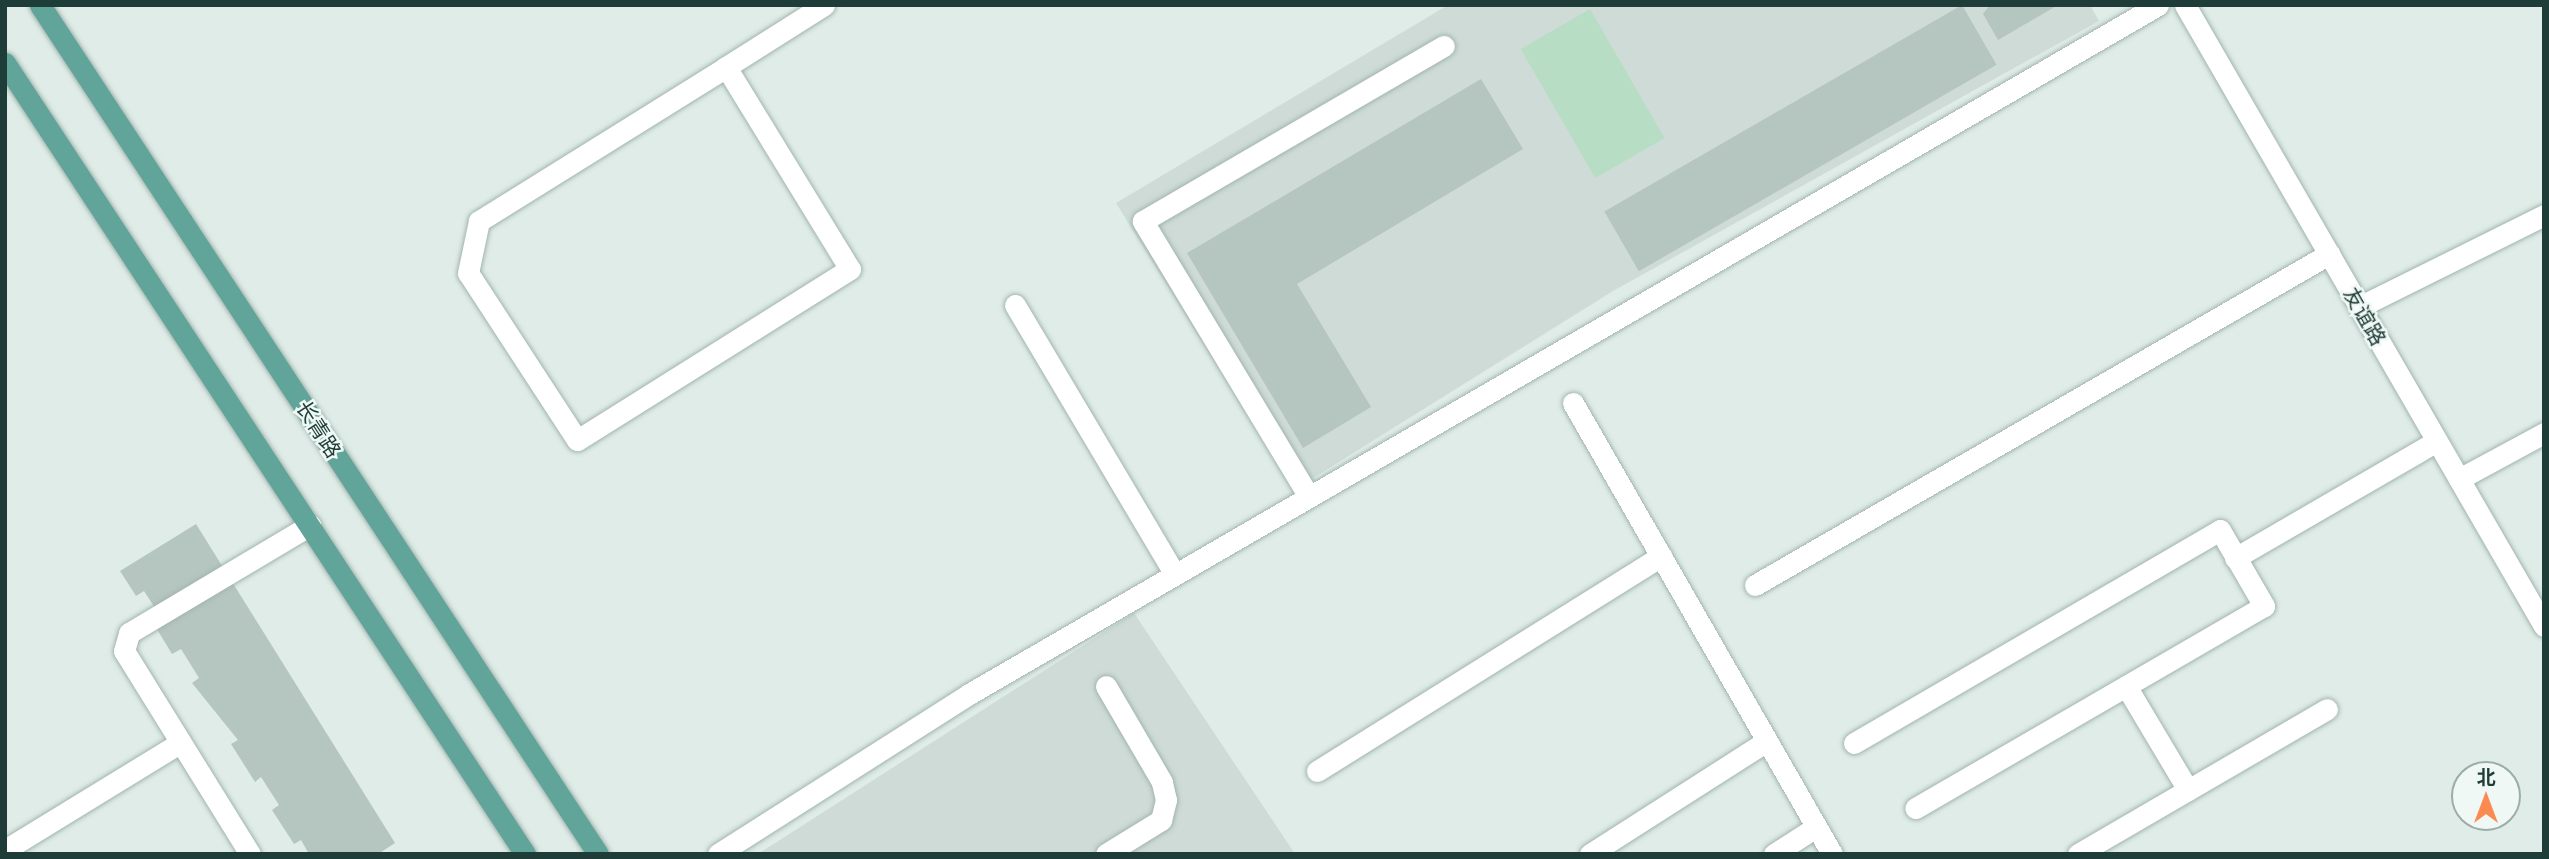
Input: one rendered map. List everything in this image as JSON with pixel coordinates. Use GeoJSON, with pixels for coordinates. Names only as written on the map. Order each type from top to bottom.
{"type":"FeatureCollection","features":[{"type":"Feature","properties":{"kind":"main road","name":"长青路"},"geometry":{"type":"LineString","coordinates":[[40,5],[598,854]]}},
{"type":"Feature","properties":{"kind":"main road"},"geometry":{"type":"LineString","coordinates":[[5,63],[525,854]]}},
{"type":"Feature","properties":{"kind":"street"},"geometry":{"type":"LineString","coordinates":[[726,66],[850,269],[577,440],[468,273],[480,221],[726,66],[824,5]]}},
{"type":"Feature","properties":{"kind":"street"},"geometry":{"type":"LineString","coordinates":[[718,854],[969,694],[1174,573],[2158,5]]}},
{"type":"Feature","properties":{"kind":"street","name":"友谊路"},"geometry":{"type":"LineString","coordinates":[[2185,5],[2544,626]]}},
{"type":"Feature","properties":{"kind":"street"},"geometry":{"type":"LineString","coordinates":[[1308,495],[1143,221],[1444,46]]}},
{"type":"Feature","properties":{"kind":"street"},"geometry":{"type":"LineString","coordinates":[[2359,307],[2544,215]]}},
{"type":"Feature","properties":{"kind":"street"},"geometry":{"type":"LineString","coordinates":[[1755,585],[2329,254]]}},
{"type":"Feature","properties":{"kind":"street"},"geometry":{"type":"LineString","coordinates":[[1014,305],[1174,573]]}},
{"type":"Feature","properties":{"kind":"street"},"geometry":{"type":"LineString","coordinates":[[1573,403],[1832,854]]}},
{"type":"Feature","properties":{"kind":"street"},"geometry":{"type":"LineString","coordinates":[[2459,479],[2544,433]]}},
{"type":"Feature","properties":{"kind":"street"},"geometry":{"type":"LineString","coordinates":[[2235,558],[2437,441]]}},
{"type":"Feature","properties":{"kind":"street"},"geometry":{"type":"LineString","coordinates":[[250,854],[124,651],[129,633],[310,525]]}},
{"type":"Feature","properties":{"kind":"street"},"geometry":{"type":"LineString","coordinates":[[1854,743],[2220,530],[2264,606],[1915,808]]}},
{"type":"Feature","properties":{"kind":"street"},"geometry":{"type":"LineString","coordinates":[[1317,771],[1661,556]]}},
{"type":"Feature","properties":{"kind":"street"},"geometry":{"type":"LineString","coordinates":[[1106,686],[1162,782],[1166,800],[1161,820],[1106,854]]}},
{"type":"Feature","properties":{"kind":"street"},"geometry":{"type":"LineString","coordinates":[[2126,686],[2188,790]]}},
{"type":"Feature","properties":{"kind":"street"},"geometry":{"type":"LineString","coordinates":[[2078,854],[2327,709]]}},
{"type":"Feature","properties":{"kind":"street"},"geometry":{"type":"LineString","coordinates":[[1590,854],[1767,741]]}},
{"type":"Feature","properties":{"kind":"street"},"geometry":{"type":"LineString","coordinates":[[5,850],[181,742]]}},
{"type":"Feature","properties":{"kind":"street"},"geometry":{"type":"LineString","coordinates":[[1774,854],[1816,827]]}},
{"type":"Feature","properties":{"kind":"shaded area"},"geometry":{"type":"Polygon","coordinates":[[[1448,5],[2090,5],[2099,21],[1613,291],[1294,490],[1116,203],[1448,5]]]}},
{"type":"Feature","properties":{"kind":"shaded area"},"geometry":{"type":"Polygon","coordinates":[[[1134,613],[1295,854],[758,854],[1134,613]]]}},
{"type":"Feature","properties":{"kind":"green space"},"geometry":{"type":"Polygon","coordinates":[[[1590,9],[1664,138],[1595,178],[1521,49],[1590,9]]]}},
{"type":"Feature","properties":{"kind":"building"},"geometry":{"type":"Polygon","coordinates":[[[1962,5],[1996,65],[1639,271],[1604,212],[1962,5]]]}},
{"type":"Feature","properties":{"kind":"building"},"geometry":{"type":"Polygon","coordinates":[[[1990,5],[2058,5],[1998,40],[1983,14],[1990,5]]]}},
{"type":"Feature","properties":{"kind":"building"},"geometry":{"type":"Polygon","coordinates":[[[1481,79],[1523,149],[1297,284],[1371,407],[1303,448],[1187,253],[1481,79]]]}},
{"type":"Feature","properties":{"kind":"building"},"geometry":{"type":"Polygon","coordinates":[[[196,524],[395,843],[378,854],[309,854],[301,840],[294,844],[272,810],[279,805],[261,777],[255,782],[231,744],[238,740],[192,683],[199,678],[181,649],[172,654],[152,621],[160,616],[144,591],[136,596],[120,571],[196,524]]]}}]}
